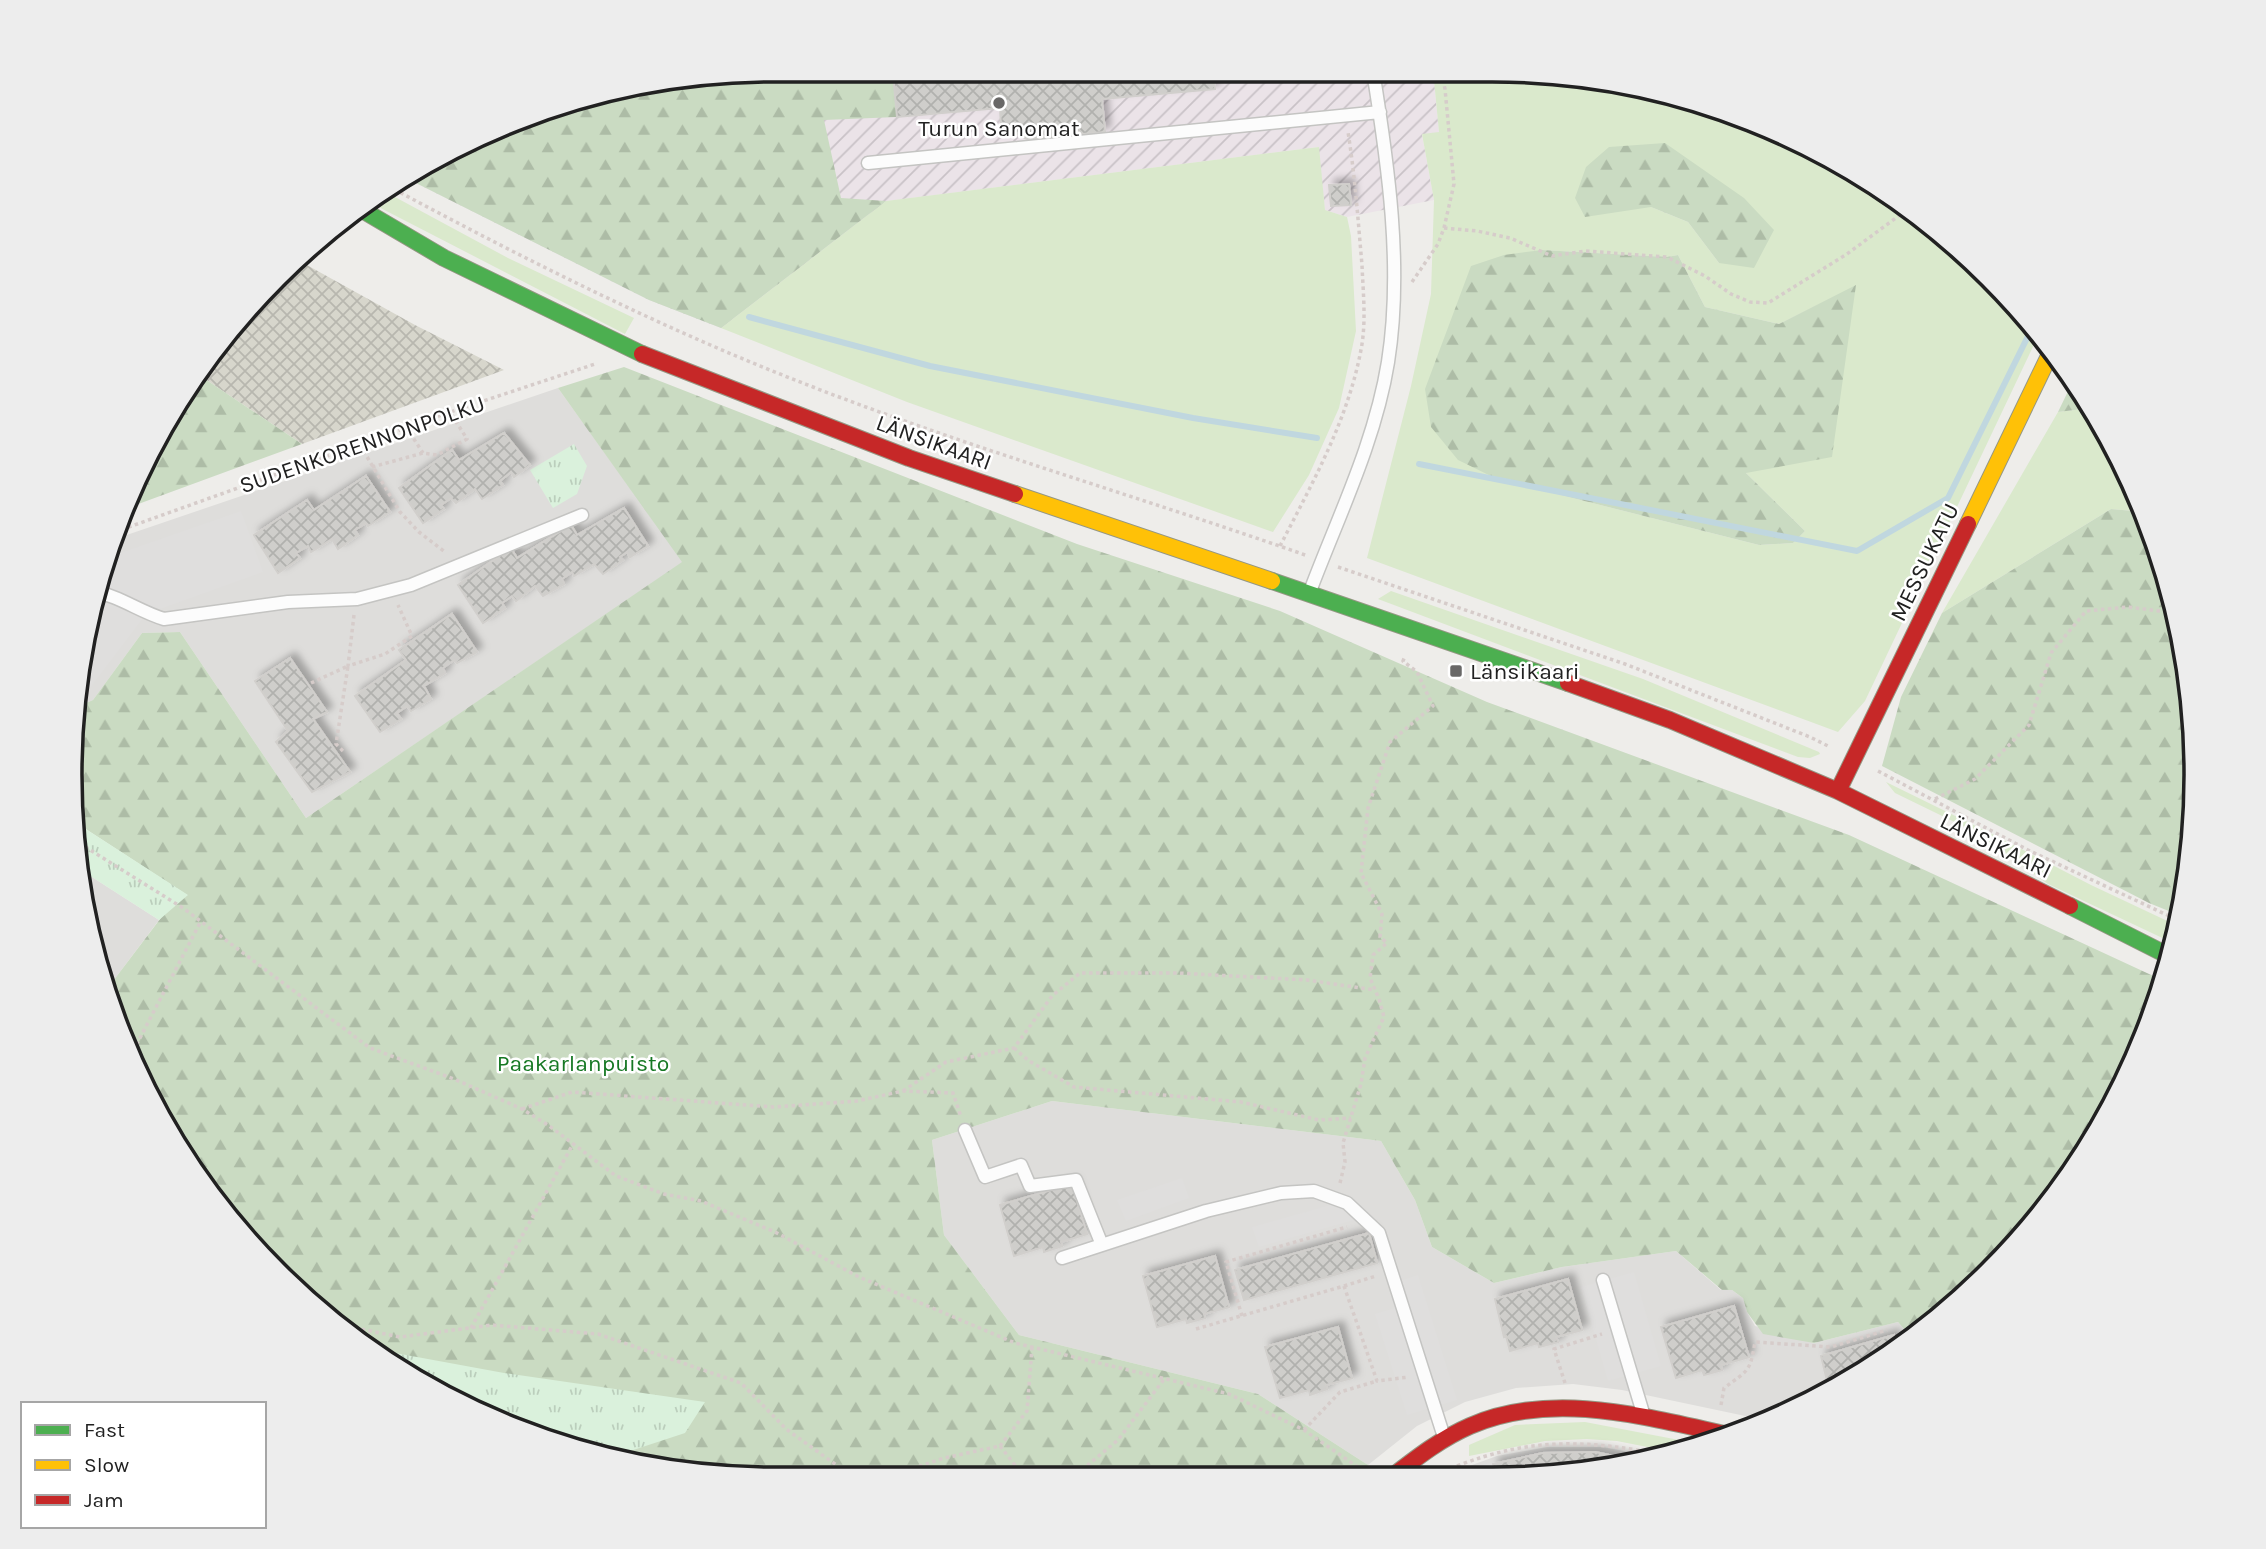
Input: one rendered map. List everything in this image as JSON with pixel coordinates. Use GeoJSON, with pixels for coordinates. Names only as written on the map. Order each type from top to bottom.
{"type":"FeatureCollection","features":[{"type":"Feature","properties":{"kind":"street","name":"LÄNSIKAARI"},"geometry":{"type":"LineString","coordinates":[[369,214],[444,258],[620,345],[720,386],[909,458],[1535,671],[1670,720],[1838,791],[2161,952]]}},
{"type":"Feature","properties":{"kind":"street","name":"MESSUKATU"},"geometry":{"type":"LineString","coordinates":[[1838,791],[2047,362]]}},
{"type":"Feature","properties":{"kind":"street"},"geometry":{"type":"LineString","coordinates":[[1403,1467],[1444,1437],[1487,1419],[1516,1411],[1552,1407],[1592,1408],[1710,1431]]}},
{"type":"Feature","properties":{"kind":"lane"},"geometry":{"type":"LineString","coordinates":[[1309,594],[1361,458],[1388,365],[1395,307],[1390,202],[1375,82]]}},
{"type":"Feature","properties":{"kind":"lane"},"geometry":{"type":"LineString","coordinates":[[868,163],[1380,112]]}},
{"type":"Feature","properties":{"kind":"lane"},"geometry":{"type":"LineString","coordinates":[[106,594],[146,614],[164,619],[288,602],[356,599],[411,585],[582,515]]}},
{"type":"Feature","properties":{"kind":"lane"},"geometry":{"type":"LineString","coordinates":[[965,1130],[985,1177],[1021,1165],[1030,1186],[1076,1180],[1102,1245]]}},
{"type":"Feature","properties":{"kind":"lane"},"geometry":{"type":"LineString","coordinates":[[1062,1258],[1206,1211],[1281,1194],[1314,1191],[1348,1203],[1379,1233],[1444,1437]]}},
{"type":"Feature","properties":{"kind":"lane"},"geometry":{"type":"LineString","coordinates":[[1603,1280],[1644,1417]]}},
{"type":"Feature","properties":{"kind":"path"},"geometry":{"type":"LineString","coordinates":[[1395,307],[1438,244],[1454,184],[1444,82]]}},
{"type":"Feature","properties":{"kind":"path"},"geometry":{"type":"LineString","coordinates":[[1280,546],[1320,468],[1344,409],[1362,344],[1364,306],[1357,204],[1346,115]]}},
{"type":"Feature","properties":{"kind":"path"},"geometry":{"type":"LineString","coordinates":[[400,193],[479,235],[641,314],[813,387],[981,447],[1625,664],[1810,737],[2028,849],[2169,916]]}},
{"type":"Feature","properties":{"kind":"path"},"geometry":{"type":"LineString","coordinates":[[1444,228],[1510,238],[1552,256],[1585,251],[1667,257],[1705,276],[1731,294],[1750,302],[1768,303],[1846,254],[1899,215]]}},
{"type":"Feature","properties":{"kind":"path","name":"SUDENKORENNONPOLKU"},"geometry":{"type":"LineString","coordinates":[[129,527],[406,427],[598,363]]}},
{"type":"Feature","properties":{"kind":"path"},"geometry":{"type":"LineString","coordinates":[[372,467],[423,453],[437,455],[467,439],[450,412]]}},
{"type":"Feature","properties":{"kind":"path"},"geometry":{"type":"LineString","coordinates":[[406,427],[423,453]]}},
{"type":"Feature","properties":{"kind":"path"},"geometry":{"type":"LineString","coordinates":[[359,444],[400,512],[419,532],[461,564]]}},
{"type":"Feature","properties":{"kind":"path"},"geometry":{"type":"LineString","coordinates":[[311,683],[348,666],[385,654],[412,636],[391,590]]}},
{"type":"Feature","properties":{"kind":"path"},"geometry":{"type":"LineString","coordinates":[[345,753],[336,744],[356,599]]}},
{"type":"Feature","properties":{"kind":"path"},"geometry":{"type":"LineString","coordinates":[[1934,799],[1975,779],[2029,724],[2051,653],[2086,611],[2128,607],[2164,611]]}},
{"type":"Feature","properties":{"kind":"path"},"geometry":{"type":"LineString","coordinates":[[1336,1199],[1345,1162],[1343,1143],[1361,1084],[1365,1058],[1384,1017],[1370,978],[1373,955],[1387,943],[1380,937],[1382,914],[1361,873],[1368,808],[1390,742],[1433,706],[1417,672],[1404,660],[1406,653]]}},
{"type":"Feature","properties":{"kind":"path"},"geometry":{"type":"LineString","coordinates":[[86,848],[201,921],[370,1048],[454,1079],[522,1109],[616,1176],[664,1194],[701,1201],[775,1232],[859,1277],[1015,1343],[1229,1394],[1304,1430],[1357,1467]]}},
{"type":"Feature","properties":{"kind":"path"},"geometry":{"type":"LineString","coordinates":[[137,1044],[201,921]]}},
{"type":"Feature","properties":{"kind":"path"},"geometry":{"type":"LineString","coordinates":[[903,1091],[946,1062],[1014,1048],[1052,996],[1080,974],[1177,973],[1294,979],[1375,989]]}},
{"type":"Feature","properties":{"kind":"path"},"geometry":{"type":"LineString","coordinates":[[1014,1048],[1030,1061],[1074,1087],[1241,1102],[1319,1120],[1351,1118]]}},
{"type":"Feature","properties":{"kind":"path"},"geometry":{"type":"LineString","coordinates":[[522,1109],[572,1092],[773,1107],[857,1101],[903,1091],[953,1093],[965,1130]]}},
{"type":"Feature","properties":{"kind":"path"},"geometry":{"type":"LineString","coordinates":[[471,1328],[573,1144]]}},
{"type":"Feature","properties":{"kind":"path"},"geometry":{"type":"LineString","coordinates":[[1242,1316],[1226,1262],[1367,1222]]}},
{"type":"Feature","properties":{"kind":"path"},"geometry":{"type":"LineString","coordinates":[[1196,1329],[1391,1271]]}},
{"type":"Feature","properties":{"kind":"path"},"geometry":{"type":"LineString","coordinates":[[1345,1286],[1377,1381]]}},
{"type":"Feature","properties":{"kind":"path"},"geometry":{"type":"LineString","coordinates":[[359,1328],[400,1336],[492,1325],[598,1334],[741,1383],[786,1429],[839,1467]]}},
{"type":"Feature","properties":{"kind":"path"},"geometry":{"type":"LineString","coordinates":[[1567,1389],[1554,1349],[1618,1329]]}},
{"type":"Feature","properties":{"kind":"path"},"geometry":{"type":"LineString","coordinates":[[1721,1406],[1724,1388],[1738,1379],[1751,1364],[1755,1342],[1831,1348],[1887,1330]]}},
{"type":"Feature","properties":{"kind":"path"},"geometry":{"type":"LineString","coordinates":[[917,1467],[944,1458],[1000,1446],[1027,1410],[1032,1347]]}},
{"type":"Feature","properties":{"kind":"path"},"geometry":{"type":"LineString","coordinates":[[1304,1430],[1340,1392],[1377,1381],[1424,1374]]}},
{"type":"Feature","properties":{"kind":"path"},"geometry":{"type":"LineString","coordinates":[[1085,1467],[1118,1440],[1165,1378]]}},
{"type":"Feature","properties":{"kind":"path"},"geometry":{"type":"LineString","coordinates":[[1458,1467],[1500,1452],[1546,1443],[1606,1445],[1638,1451]]}},
{"type":"Feature","properties":{"kind":"path"},"geometry":{"type":"LineString","coordinates":[[1000,1446],[1017,1467]]}},
{"type":"Feature","properties":{"kind":"shaded area"},"geometry":{"type":"Polygon","coordinates":[[[774,82],[1434,82],[1439,133],[1422,135],[1434,200],[1347,217],[1325,210],[1318,147],[887,201],[721,328],[649,300],[416,183],[468,154],[552,119],[595,106],[684,88],[774,82]]]}},
{"type":"Feature","properties":{"kind":"shaded area"},"geometry":{"type":"Polygon","coordinates":[[[306,265],[415,325],[504,370],[302,444],[206,380],[254,318],[306,265]]]}},
{"type":"Feature","properties":{"kind":"shaded area"},"geometry":{"type":"Polygon","coordinates":[[[558,388],[683,562],[306,818],[180,632],[142,633],[93,700],[86,703],[106,595],[125,535],[558,388]]]}},
{"type":"Feature","properties":{"kind":"shaded area"},"geometry":{"type":"Polygon","coordinates":[[[241,511],[263,572],[146,614],[87,691],[96,639],[119,554],[241,511]]]}},
{"type":"Feature","properties":{"kind":"shaded area"},"geometry":{"type":"Polygon","coordinates":[[[90,876],[159,920],[114,980],[90,876]]]}},
{"type":"Feature","properties":{"kind":"shaded area"},"geometry":{"type":"Polygon","coordinates":[[[1052,1101],[1381,1141],[1415,1200],[1432,1247],[1494,1283],[1562,1267],[1676,1251],[1721,1290],[1732,1290],[1743,1298],[1755,1326],[1814,1343],[1898,1322],[1905,1330],[1838,1374],[1749,1417],[1622,1390],[1573,1384],[1516,1388],[1465,1402],[1417,1426],[1368,1465],[1258,1394],[1019,1335],[944,1235],[932,1140],[1052,1101]]]}},
{"type":"Feature","properties":{"kind":"shaded area"},"geometry":{"type":"Polygon","coordinates":[[[1182,1178],[1189,1198],[1126,1221],[1117,1200],[1182,1178]]]}},
{"type":"Feature","properties":{"kind":"shaded area"},"geometry":{"type":"Polygon","coordinates":[[[1348,1200],[1354,1220],[1259,1247],[1252,1227],[1348,1200]]]}},
{"type":"Feature","properties":{"kind":"shaded area"},"geometry":{"type":"Polygon","coordinates":[[[1634,1272],[1661,1366],[1608,1381],[1581,1287],[1634,1272]]]}},
{"type":"Feature","properties":{"kind":"shaded area"},"geometry":{"type":"Polygon","coordinates":[[[1418,1275],[1457,1400],[1407,1415],[1375,1314],[1395,1308],[1388,1285],[1418,1275]]]}},
{"type":"Feature","properties":{"kind":"shaded area"},"geometry":{"type":"Polygon","coordinates":[[[1547,1447],[1602,1447],[1631,1452],[1582,1461],[1466,1467],[1497,1456],[1547,1447]]]}},
{"type":"Feature","properties":{"kind":"shaded area"},"geometry":{"type":"Polygon","coordinates":[[[1539,1450],[1595,1450],[1617,1455],[1537,1465],[1479,1466],[1539,1450]]]}},
{"type":"Feature","properties":{"kind":"green space"},"geometry":{"type":"Polygon","coordinates":[[[894,82],[897,117],[824,120],[841,198],[886,201],[721,328],[649,300],[416,183],[510,135],[595,106],[639,96],[729,84],[894,82]]]}},
{"type":"Feature","properties":{"kind":"green space"},"geometry":{"type":"Polygon","coordinates":[[[1434,82],[1492,82],[1582,88],[1671,106],[1714,119],[1756,135],[1838,175],[1913,225],[1981,285],[2034,345],[1865,701],[1838,732],[1367,558],[1411,386],[1431,294],[1434,200],[1422,134],[1439,132],[1434,82]],[[1651,207],[1688,222],[1719,263],[1773,231],[1651,207]],[[1542,250],[1497,479],[1759,545],[1793,543],[1805,531],[1746,473],[1856,286],[1779,324],[1705,307],[1678,255],[1667,257],[1542,250]]]}},
{"type":"Feature","properties":{"kind":"green space"},"geometry":{"type":"Polygon","coordinates":[[[1665,143],[1744,198],[1774,230],[1754,268],[1719,263],[1688,222],[1651,207],[1585,217],[1575,198],[1586,167],[1609,147],[1665,143]]]}},
{"type":"Feature","properties":{"kind":"green space"},"geometry":{"type":"Polygon","coordinates":[[[1319,147],[1325,210],[1347,217],[1351,236],[1356,331],[1339,408],[1309,475],[1273,532],[907,402],[721,328],[886,201],[1319,147]]]}},
{"type":"Feature","properties":{"kind":"green space"},"geometry":{"type":"Polygon","coordinates":[[[394,196],[508,258],[634,318],[625,334],[379,207],[394,196]]]}},
{"type":"Feature","properties":{"kind":"green space"},"geometry":{"type":"Polygon","coordinates":[[[1542,250],[1667,257],[1678,255],[1705,307],[1779,324],[1856,285],[1832,457],[1746,473],[1805,531],[1793,543],[1759,545],[1497,479],[1458,460],[1431,427],[1425,389],[1471,266],[1504,255],[1542,250]]]}},
{"type":"Feature","properties":{"kind":"green space","name":"Paakarlanpuisto"},"geometry":{"type":"Polygon","coordinates":[[[624,367],[1077,544],[1280,611],[1487,702],[1849,835],[2153,976],[2131,1039],[2091,1121],[2067,1159],[2041,1196],[1981,1264],[1905,1330],[1898,1322],[1814,1343],[1763,1334],[1747,1312],[1743,1298],[1732,1290],[1722,1290],[1676,1251],[1562,1267],[1494,1283],[1432,1247],[1415,1200],[1381,1141],[1052,1101],[932,1140],[944,1235],[1019,1335],[1258,1394],[1368,1465],[1367,1467],[729,1465],[684,1461],[595,1443],[510,1414],[428,1374],[353,1324],[318,1295],[254,1231],[225,1196],[175,1121],[135,1039],[114,980],[173,902],[187,895],[85,828],[82,774],[84,729],[86,703],[93,700],[142,633],[180,632],[306,818],[682,562],[558,388],[624,367]]]}},
{"type":"Feature","properties":{"kind":"green space"},"geometry":{"type":"Polygon","coordinates":[[[206,380],[302,444],[138,504],[175,428],[206,380]]]}},
{"type":"Feature","properties":{"kind":"green space"},"geometry":{"type":"Polygon","coordinates":[[[2068,391],[2079,409],[2058,412],[2068,391]]]}},
{"type":"Feature","properties":{"kind":"green space"},"geometry":{"type":"Polygon","coordinates":[[[2079,409],[2112,468],[2131,511],[2111,509],[1942,613],[2058,412],[2079,409]]]}},
{"type":"Feature","properties":{"kind":"green space"},"geometry":{"type":"Polygon","coordinates":[[[574,444],[587,466],[577,494],[553,508],[530,470],[574,444]]]}},
{"type":"Feature","properties":{"kind":"green space"},"geometry":{"type":"Polygon","coordinates":[[[2111,509],[2131,511],[2160,595],[2178,684],[2184,774],[2178,865],[2170,911],[1882,766],[1901,697],[1942,613],[2111,509]]]}},
{"type":"Feature","properties":{"kind":"green space"},"geometry":{"type":"Polygon","coordinates":[[[1391,591],[1643,679],[1820,754],[1810,758],[1798,757],[1378,599],[1391,591]]]}},
{"type":"Feature","properties":{"kind":"green space"},"geometry":{"type":"Polygon","coordinates":[[[1886,782],[2167,921],[2164,939],[2048,884],[1973,831],[1895,793],[1886,782]]]}},
{"type":"Feature","properties":{"kind":"green space"},"geometry":{"type":"Polygon","coordinates":[[[85,828],[188,895],[159,920],[90,876],[85,828]]]}},
{"type":"Feature","properties":{"kind":"green space"},"geometry":{"type":"Polygon","coordinates":[[[395,1353],[504,1373],[705,1402],[685,1433],[630,1451],[595,1443],[510,1414],[428,1374],[395,1353]]]}},
{"type":"Feature","properties":{"kind":"green space"},"geometry":{"type":"Polygon","coordinates":[[[1585,1422],[1680,1440],[1651,1448],[1587,1439],[1545,1441],[1469,1456],[1469,1445],[1515,1425],[1585,1422]]]}},
{"type":"Feature","properties":{"kind":"building","name":"Turun Sanomat"},"geometry":{"type":"Polygon","coordinates":[[[894,82],[1214,82],[1215,89],[1102,99],[1105,132],[1027,139],[1001,127],[1000,108],[897,117],[894,82]]]}},
{"type":"Feature","properties":{"kind":"building"},"geometry":{"type":"Polygon","coordinates":[[[1349,184],[1351,205],[1331,206],[1329,185],[1349,184]]]}},
{"type":"Feature","properties":{"kind":"building"},"geometry":{"type":"Polygon","coordinates":[[[504,433],[530,465],[514,477],[511,472],[500,481],[503,485],[482,499],[475,489],[456,503],[451,498],[441,505],[444,509],[423,523],[399,488],[452,450],[459,460],[504,433]]]}},
{"type":"Feature","properties":{"kind":"building"},"geometry":{"type":"Polygon","coordinates":[[[366,476],[390,512],[368,526],[366,523],[355,530],[358,535],[338,549],[332,539],[311,552],[308,546],[296,553],[300,558],[278,573],[254,535],[307,500],[314,510],[366,476]]]}},
{"type":"Feature","properties":{"kind":"building"},"geometry":{"type":"Polygon","coordinates":[[[624,508],[648,546],[630,557],[627,552],[620,557],[623,560],[603,574],[594,564],[574,576],[572,572],[562,579],[564,584],[543,596],[535,586],[516,601],[512,596],[502,603],[505,608],[483,623],[458,585],[511,548],[517,558],[571,525],[577,535],[624,508]]]}},
{"type":"Feature","properties":{"kind":"building"},"geometry":{"type":"Polygon","coordinates":[[[452,614],[477,652],[457,663],[454,660],[443,668],[445,673],[424,686],[431,699],[411,711],[407,706],[397,713],[401,719],[380,732],[355,696],[406,660],[399,650],[452,614]]]}},
{"type":"Feature","properties":{"kind":"building"},"geometry":{"type":"Polygon","coordinates":[[[290,658],[327,712],[313,719],[350,772],[312,792],[276,742],[288,731],[255,681],[290,658]]]}},
{"type":"Feature","properties":{"kind":"building"},"geometry":{"type":"Polygon","coordinates":[[[1072,1184],[1087,1234],[1061,1242],[1062,1246],[1044,1252],[1043,1247],[1014,1256],[1000,1205],[1072,1184]]]}},
{"type":"Feature","properties":{"kind":"building"},"geometry":{"type":"Polygon","coordinates":[[[1369,1233],[1377,1263],[1244,1300],[1235,1270],[1369,1233]]]}},
{"type":"Feature","properties":{"kind":"building"},"geometry":{"type":"Polygon","coordinates":[[[1215,1256],[1229,1307],[1204,1314],[1205,1318],[1187,1323],[1186,1319],[1157,1327],[1143,1276],[1215,1256]]]}},
{"type":"Feature","properties":{"kind":"building"},"geometry":{"type":"Polygon","coordinates":[[[1568,1279],[1582,1330],[1556,1337],[1558,1342],[1539,1347],[1538,1343],[1510,1351],[1495,1299],[1568,1279]]]}},
{"type":"Feature","properties":{"kind":"building"},"geometry":{"type":"Polygon","coordinates":[[[1734,1306],[1749,1357],[1721,1365],[1722,1370],[1704,1375],[1702,1370],[1676,1378],[1661,1327],[1734,1306]]]}},
{"type":"Feature","properties":{"kind":"building"},"geometry":{"type":"Polygon","coordinates":[[[1338,1327],[1352,1378],[1326,1385],[1327,1389],[1310,1395],[1309,1390],[1280,1398],[1265,1347],[1338,1327]]]}},
{"type":"Feature","properties":{"kind":"building"},"geometry":{"type":"Polygon","coordinates":[[[1894,1335],[1876,1350],[1827,1380],[1821,1356],[1894,1335]]]}},
{"type":"Feature","properties":{"kind":"building"},"geometry":{"type":"Polygon","coordinates":[[[1595,1452],[1612,1456],[1582,1461],[1494,1467],[1493,1464],[1543,1453],[1595,1452]]]}},
{"type":"Feature","properties":{"kind":"waterway"},"geometry":{"type":"LineString","coordinates":[[749,317],[930,366],[1193,418],[1317,438]]}},
{"type":"Feature","properties":{"kind":"waterway"},"geometry":{"type":"LineString","coordinates":[[1419,464],[1857,551],[1948,498],[2028,337]]}},
{"type":"Feature","properties":{"kind":"traffic: fast"},"geometry":{"type":"LineString","coordinates":[[369,214],[444,258],[642,354]]}},
{"type":"Feature","properties":{"kind":"traffic: fast"},"geometry":{"type":"LineString","coordinates":[[1272,581],[1568,683]]}},
{"type":"Feature","properties":{"kind":"traffic: fast"},"geometry":{"type":"LineString","coordinates":[[2070,906],[2161,952]]}},
{"type":"Feature","properties":{"kind":"traffic: slow"},"geometry":{"type":"LineString","coordinates":[[1968,524],[2047,361]]}},
{"type":"Feature","properties":{"kind":"traffic: slow"},"geometry":{"type":"LineString","coordinates":[[1015,494],[1272,581]]}},
{"type":"Feature","properties":{"kind":"traffic: jam"},"geometry":{"type":"LineString","coordinates":[[642,354],[909,458],[1015,494]]}},
{"type":"Feature","properties":{"kind":"traffic: jam"},"geometry":{"type":"LineString","coordinates":[[1838,791],[1968,524]]}},
{"type":"Feature","properties":{"kind":"traffic: jam"},"geometry":{"type":"LineString","coordinates":[[1568,683],[1670,720],[1838,791],[2070,906]]}},
{"type":"Feature","properties":{"kind":"traffic: jam"},"geometry":{"type":"LineString","coordinates":[[1405,1467],[1448,1437],[1470,1426],[1501,1415],[1533,1410],[1599,1410],[1711,1431]]}},
{"type":"Feature","properties":{"kind":"place","name":"Turun Sanomat"},"geometry":{"type":"Point","coordinates":[999,103]}},
{"type":"Feature","properties":{"kind":"place","name":"Länsikaari"},"geometry":{"type":"Point","coordinates":[1456,671]}}]}
